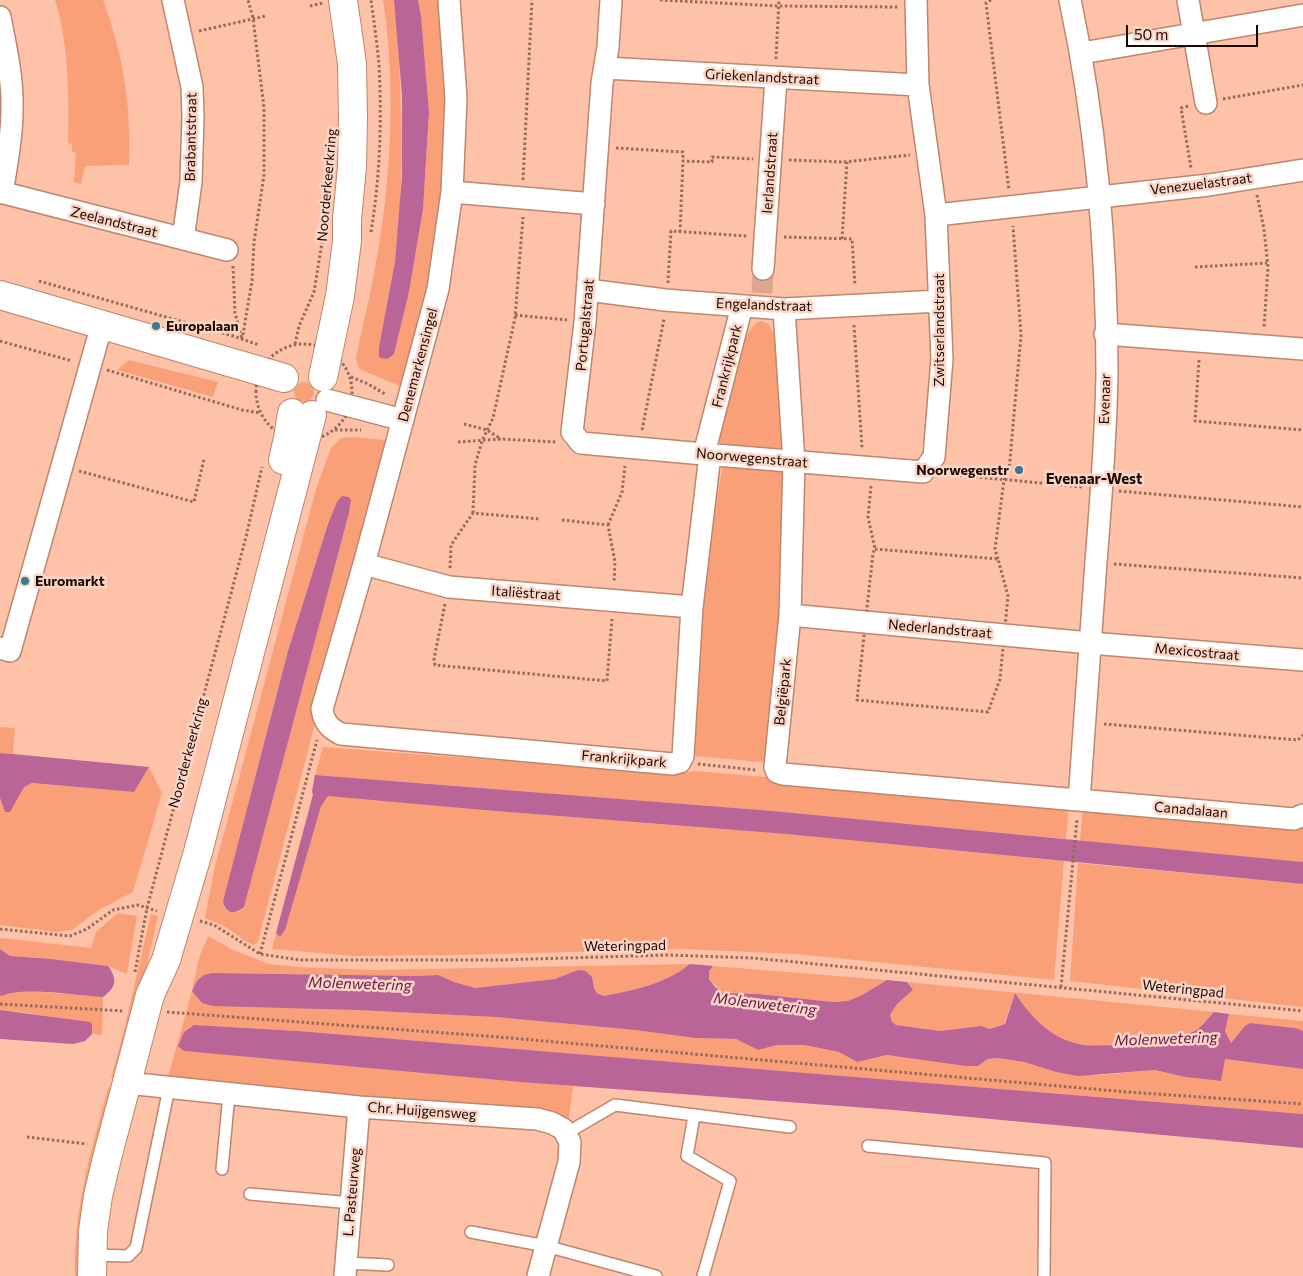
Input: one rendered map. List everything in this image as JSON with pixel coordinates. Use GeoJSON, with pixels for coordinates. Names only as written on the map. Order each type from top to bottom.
{"type":"FeatureCollection","features":[{"type":"Feature","properties":{"kind":"street","name":"Brabantstraat"},"geometry":{"type":"LineString","coordinates":[[173,0],[192,87],[191,182],[183,239]]}},
{"type":"Feature","properties":{"kind":"street","name":"Denemarkensingel"},"geometry":{"type":"LineString","coordinates":[[324,721],[322,709],[364,564],[438,289],[452,192],[456,98],[448,0]]}},
{"type":"Feature","properties":{"kind":"street","name":"Portugalstraat"},"geometry":{"type":"LineString","coordinates":[[581,442],[572,432],[586,322],[602,83],[611,0]]}},
{"type":"Feature","properties":{"kind":"street","name":"Evenaar"},"geometry":{"type":"LineString","coordinates":[[1070,0],[1082,53],[1099,197],[1105,268],[1107,373],[1102,489],[1079,800]]}},
{"type":"Feature","properties":{"kind":"street"},"geometry":{"type":"LineString","coordinates":[[1188,0],[1206,103]]}},
{"type":"Feature","properties":{"kind":"street","name":"Zwitserlandstraat"},"geometry":{"type":"LineString","coordinates":[[916,3],[918,85],[936,215],[942,359],[934,457],[923,472]]}},
{"type":"Feature","properties":{"kind":"street","name":"Noorderkeerkring"},"geometry":{"type":"LineString","coordinates":[[92,1265],[93,1231],[98,1196],[126,1083],[134,1003],[154,953],[267,526],[299,396],[340,296],[348,241],[347,219],[352,167],[352,64],[331,5]]}},
{"type":"Feature","properties":{"kind":"street"},"geometry":{"type":"LineString","coordinates":[[1082,53],[1301,15]]}},
{"type":"Feature","properties":{"kind":"street","name":"Zeelandstraat"},"geometry":{"type":"LineString","coordinates":[[0,17],[7,54],[12,101],[9,146],[1,192],[227,250]]}},
{"type":"Feature","properties":{"kind":"street","name":"Griekenlandstraat"},"geometry":{"type":"LineString","coordinates":[[605,68],[918,85]]}},
{"type":"Feature","properties":{"kind":"street","name":"Ierlandstraat"},"geometry":{"type":"LineString","coordinates":[[763,269],[776,78]]}},
{"type":"Feature","properties":{"kind":"street","name":"Venezuelastraat"},"geometry":{"type":"LineString","coordinates":[[1099,197],[1209,185],[1303,170]]}},
{"type":"Feature","properties":{"kind":"street"},"geometry":{"type":"LineString","coordinates":[[452,192],[594,204]]}},
{"type":"Feature","properties":{"kind":"street"},"geometry":{"type":"LineString","coordinates":[[936,215],[1099,197]]}},
{"type":"Feature","properties":{"kind":"street","name":"Engelandstraat"},"geometry":{"type":"LineString","coordinates":[[588,290],[668,300],[755,302],[784,309],[940,301]]}},
{"type":"Feature","properties":{"kind":"street"},"geometry":{"type":"LineString","coordinates":[[0,295],[96,344]]}},
{"type":"Feature","properties":{"kind":"street","name":"Frankrijkpark"},"geometry":{"type":"LineString","coordinates":[[324,721],[333,730],[341,734],[673,764],[680,762],[683,756],[692,607],[707,455],[755,302]]}},
{"type":"Feature","properties":{"kind":"street","name":"Belgiëpark"},"geometry":{"type":"LineString","coordinates":[[777,772],[790,615],[794,462],[784,309]]}},
{"type":"Feature","properties":{"kind":"street"},"geometry":{"type":"LineString","coordinates":[[0,314],[96,344],[299,396],[403,420]]}},
{"type":"Feature","properties":{"kind":"street"},"geometry":{"type":"LineString","coordinates":[[1105,334],[1303,349]]}},
{"type":"Feature","properties":{"kind":"street"},"geometry":{"type":"LineString","coordinates":[[0,648],[10,651],[96,344]]}},
{"type":"Feature","properties":{"kind":"street","name":"Noorwegenstraat"},"geometry":{"type":"LineString","coordinates":[[581,442],[707,455],[923,472]]}},
{"type":"Feature","properties":{"kind":"street","name":"Italiëstraat"},"geometry":{"type":"LineString","coordinates":[[364,564],[448,587],[692,607]]}},
{"type":"Feature","properties":{"kind":"street","name":"Nederlandstraat"},"geometry":{"type":"LineString","coordinates":[[790,615],[1090,643]]}},
{"type":"Feature","properties":{"kind":"street","name":"Mexicostraat"},"geometry":{"type":"LineString","coordinates":[[1090,643],[1303,660]]}},
{"type":"Feature","properties":{"kind":"street"},"geometry":{"type":"LineString","coordinates":[[777,772],[782,774],[1079,800]]}},
{"type":"Feature","properties":{"kind":"street","name":"Canadalaan"},"geometry":{"type":"LineString","coordinates":[[1079,800],[1294,819],[1303,815]]}},
{"type":"Feature","properties":{"kind":"street","name":"Chr. Huijgensweg"},"geometry":{"type":"LineString","coordinates":[[126,1083],[360,1107],[537,1119],[552,1123],[563,1129],[565,1134]]}},
{"type":"Feature","properties":{"kind":"street","name":"L. Pasteurweg"},"geometry":{"type":"LineString","coordinates":[[346,1269],[360,1107]]}},
{"type":"Feature","properties":{"kind":"street"},"geometry":{"type":"LineString","coordinates":[[538,1276],[569,1162],[570,1142],[565,1134]]}},
{"type":"Feature","properties":{"kind":"lane"},"geometry":{"type":"LineString","coordinates":[[92,1265],[128,1256],[136,1248],[169,1088]]}},
{"type":"Feature","properties":{"kind":"lane"},"geometry":{"type":"LineString","coordinates":[[222,1169],[230,1094]]}},
{"type":"Feature","properties":{"kind":"lane"},"geometry":{"type":"LineString","coordinates":[[565,1134],[615,1105],[790,1127]]}},
{"type":"Feature","properties":{"kind":"lane"},"geometry":{"type":"LineString","coordinates":[[694,1116],[687,1156],[730,1181],[703,1276]]}},
{"type":"Feature","properties":{"kind":"lane"},"geometry":{"type":"LineString","coordinates":[[868,1146],[1045,1163],[1044,1276]]}},
{"type":"Feature","properties":{"kind":"lane"},"geometry":{"type":"LineString","coordinates":[[250,1194],[352,1203]]}},
{"type":"Feature","properties":{"kind":"lane"},"geometry":{"type":"LineString","coordinates":[[471,1232],[546,1246],[656,1276]]}},
{"type":"Feature","properties":{"kind":"lane"},"geometry":{"type":"LineString","coordinates":[[346,1269],[388,1265]]}},
{"type":"Feature","properties":{"kind":"path"},"geometry":{"type":"LineString","coordinates":[[242,340],[252,281],[254,242],[264,175],[264,108],[253,18],[248,0]]}},
{"type":"Feature","properties":{"kind":"path"},"geometry":{"type":"LineString","coordinates":[[532,0],[523,198],[515,315],[493,418],[482,441],[475,465],[473,513],[451,545],[448,587],[434,660],[435,665],[607,681],[615,562],[608,525],[622,492],[624,471],[634,448],[668,300]]}},
{"type":"Feature","properties":{"kind":"path"},"geometry":{"type":"LineString","coordinates":[[660,0],[779,6],[916,3]]}},
{"type":"Feature","properties":{"kind":"path"},"geometry":{"type":"LineString","coordinates":[[776,78],[779,0]]}},
{"type":"Feature","properties":{"kind":"path"},"geometry":{"type":"LineString","coordinates":[[991,0],[986,3],[1011,207],[1021,335],[1010,470],[1004,480],[995,549],[998,559]]}},
{"type":"Feature","properties":{"kind":"path"},"geometry":{"type":"LineString","coordinates":[[310,6],[331,5]]}},
{"type":"Feature","properties":{"kind":"path"},"geometry":{"type":"LineString","coordinates":[[181,35],[266,16]]}},
{"type":"Feature","properties":{"kind":"path"},"geometry":{"type":"LineString","coordinates":[[598,147],[683,152],[683,161]]}},
{"type":"Feature","properties":{"kind":"path"},"geometry":{"type":"LineString","coordinates":[[842,239],[847,162]]}},
{"type":"Feature","properties":{"kind":"path"},"geometry":{"type":"LineString","coordinates":[[1254,178],[1264,229],[1267,263],[1267,296],[1262,346]]}},
{"type":"Feature","properties":{"kind":"path","name":"Noorderkeerkring"},"geometry":{"type":"LineString","coordinates":[[276,352],[295,344],[299,326],[314,292],[323,235]]}},
{"type":"Feature","properties":{"kind":"path"},"geometry":{"type":"LineString","coordinates":[[227,250],[233,258],[235,313],[242,340]]}},
{"type":"Feature","properties":{"kind":"path"},"geometry":{"type":"LineString","coordinates":[[1195,267],[1267,263]]}},
{"type":"Feature","properties":{"kind":"path"},"geometry":{"type":"LineString","coordinates":[[36,280],[242,340]]}},
{"type":"Feature","properties":{"kind":"path"},"geometry":{"type":"LineString","coordinates":[[515,315],[586,322]]}},
{"type":"Feature","properties":{"kind":"path"},"geometry":{"type":"LineString","coordinates":[[0,341],[96,344],[242,410],[260,413],[299,396]]}},
{"type":"Feature","properties":{"kind":"path"},"geometry":{"type":"LineString","coordinates":[[1200,341],[1195,421],[1303,430]]}},
{"type":"Feature","properties":{"kind":"path"},"geometry":{"type":"LineString","coordinates":[[268,432],[299,396]]}},
{"type":"Feature","properties":{"kind":"path"},"geometry":{"type":"LineString","coordinates":[[464,424],[487,430],[501,439]]}},
{"type":"Feature","properties":{"kind":"path"},"geometry":{"type":"LineString","coordinates":[[458,442],[501,439],[552,442]]}},
{"type":"Feature","properties":{"kind":"path","name":"Noorderkeerkring"},"geometry":{"type":"LineString","coordinates":[[134,1003],[147,908],[246,537],[263,458]]}},
{"type":"Feature","properties":{"kind":"path"},"geometry":{"type":"LineString","coordinates":[[62,466],[194,502],[204,459]]}},
{"type":"Feature","properties":{"kind":"path"},"geometry":{"type":"LineString","coordinates":[[872,468],[868,517],[875,549]]}},
{"type":"Feature","properties":{"kind":"path"},"geometry":{"type":"LineString","coordinates":[[951,475],[1303,507]]}},
{"type":"Feature","properties":{"kind":"path"},"geometry":{"type":"LineString","coordinates":[[473,513],[540,518]]}},
{"type":"Feature","properties":{"kind":"path"},"geometry":{"type":"LineString","coordinates":[[562,520],[608,525]]}},
{"type":"Feature","properties":{"kind":"path"},"geometry":{"type":"LineString","coordinates":[[1096,563],[1303,578]]}},
{"type":"Feature","properties":{"kind":"path"},"geometry":{"type":"LineString","coordinates":[[260,954],[319,732],[324,721]]}},
{"type":"Feature","properties":{"kind":"path"},"geometry":{"type":"LineString","coordinates":[[1085,722],[1298,740],[1303,735]]}},
{"type":"Feature","properties":{"kind":"path"},"geometry":{"type":"LineString","coordinates":[[680,762],[777,772]]}},
{"type":"Feature","properties":{"kind":"path"},"geometry":{"type":"LineString","coordinates":[[1061,987],[1076,830]]}},
{"type":"Feature","properties":{"kind":"path"},"geometry":{"type":"LineString","coordinates":[[0,929],[70,936],[87,929],[113,910],[138,905],[147,908]]}},
{"type":"Feature","properties":{"kind":"path","name":"Weteringpad"},"geometry":{"type":"LineString","coordinates":[[197,921],[214,925],[260,954],[310,960],[499,960],[668,956],[752,958],[1303,1012]]}},
{"type":"Feature","properties":{"kind":"path"},"geometry":{"type":"LineString","coordinates":[[0,1004],[134,1003],[357,1026],[1127,1092],[1303,1104]]}},
{"type":"Feature","properties":{"kind":"path"},"geometry":{"type":"LineString","coordinates":[[27,1137],[91,1144]]}},
{"type":"Feature","properties":{"kind":"shaded area"},"geometry":{"type":"Polygon","coordinates":[[[55,0],[103,0],[116,42],[125,81],[129,121],[129,165],[85,166],[81,184],[74,182],[76,153],[72,152],[72,144],[68,143],[66,52],[55,0]]]}},
{"type":"Feature","properties":{"kind":"shaded area"},"geometry":{"type":"Polygon","coordinates":[[[383,0],[394,0],[396,8],[402,135],[395,262],[379,347],[390,358],[394,354],[409,292],[423,209],[429,112],[418,0],[440,0],[450,101],[444,218],[405,388],[359,369],[356,358],[378,254],[387,179],[391,120],[387,30],[383,0]]]}},
{"type":"Feature","properties":{"kind":"shaded area"},"geometry":{"type":"Polygon","coordinates":[[[762,321],[768,324],[778,340],[786,451],[722,445],[716,435],[744,338],[757,322],[762,321]]]}},
{"type":"Feature","properties":{"kind":"shaded area"},"geometry":{"type":"Polygon","coordinates":[[[129,360],[218,382],[213,397],[117,370],[129,360]]]}},
{"type":"Feature","properties":{"kind":"shaded area"},"geometry":{"type":"Polygon","coordinates":[[[300,382],[308,382],[314,388],[314,396],[308,402],[300,402],[294,396],[294,388],[300,382]]]}},
{"type":"Feature","properties":{"kind":"shaded area"},"geometry":{"type":"Polygon","coordinates":[[[353,437],[385,440],[388,444],[258,942],[254,945],[245,941],[226,927],[205,918],[215,866],[316,489],[331,448],[341,438],[353,437]],[[351,500],[328,524],[288,651],[223,901],[227,911],[239,912],[244,907],[351,500]]]}},
{"type":"Feature","properties":{"kind":"shaded area"},"geometry":{"type":"Polygon","coordinates":[[[723,464],[784,469],[784,624],[772,763],[695,756],[703,576],[723,464]]]}},
{"type":"Feature","properties":{"kind":"shaded area"},"geometry":{"type":"Polygon","coordinates":[[[0,727],[15,728],[13,754],[0,753],[0,727]]]}},
{"type":"Feature","properties":{"kind":"shaded area"},"geometry":{"type":"Polygon","coordinates":[[[323,747],[677,774],[695,771],[1069,803],[1066,839],[773,811],[315,775],[323,747]]]}},
{"type":"Feature","properties":{"kind":"shaded area"},"geometry":{"type":"Polygon","coordinates":[[[149,767],[162,793],[133,892],[99,910],[72,930],[56,932],[0,925],[0,798],[5,812],[24,787],[32,783],[134,792],[149,767]]]}},
{"type":"Feature","properties":{"kind":"shaded area"},"geometry":{"type":"Polygon","coordinates":[[[313,794],[483,810],[786,834],[1064,861],[1054,980],[796,954],[681,949],[353,956],[272,949],[313,794]]]}},
{"type":"Feature","properties":{"kind":"shaded area"},"geometry":{"type":"Polygon","coordinates":[[[1083,806],[1303,825],[1303,862],[1080,841],[1083,806]]]}},
{"type":"Feature","properties":{"kind":"shaded area"},"geometry":{"type":"Polygon","coordinates":[[[1078,863],[1303,884],[1303,1007],[1070,981],[1078,863]]]}},
{"type":"Feature","properties":{"kind":"shaded area"},"geometry":{"type":"Polygon","coordinates":[[[118,913],[137,916],[127,974],[108,966],[10,956],[0,949],[0,938],[91,948],[96,932],[118,913]]]}},
{"type":"Feature","properties":{"kind":"shaded area"},"geometry":{"type":"Polygon","coordinates":[[[151,914],[158,916],[117,1080],[111,1078],[151,914]]]}},
{"type":"Feature","properties":{"kind":"shaded area"},"geometry":{"type":"Polygon","coordinates":[[[208,936],[233,950],[269,964],[299,967],[371,970],[690,964],[671,977],[638,989],[604,996],[594,988],[592,977],[586,971],[578,970],[555,979],[475,988],[438,975],[212,973],[357,1010],[495,1017],[635,1030],[695,1038],[736,1039],[758,1050],[777,1045],[804,1045],[839,1052],[857,1062],[887,1055],[978,1066],[988,1059],[998,1058],[1024,1062],[1056,1072],[1101,1075],[1155,1070],[1185,1077],[1221,1081],[1224,1059],[1303,1069],[1303,1114],[298,1031],[194,1025],[184,1032],[179,1045],[184,1051],[573,1086],[569,1119],[525,1110],[167,1081],[192,991],[199,958],[208,936]]]}},
{"type":"Feature","properties":{"kind":"shaded area"},"geometry":{"type":"Polygon","coordinates":[[[713,966],[887,980],[848,1001],[833,1002],[758,994],[723,993],[709,979],[709,971],[713,966]]]}},
{"type":"Feature","properties":{"kind":"shaded area"},"geometry":{"type":"Polygon","coordinates":[[[907,982],[1214,1012],[1198,1029],[1189,1034],[1125,1044],[1084,1045],[1067,1040],[1047,1030],[1030,1013],[1015,993],[1004,1024],[990,1029],[981,1026],[940,1031],[896,1025],[892,1022],[890,1015],[897,1004],[913,990],[907,982]]]}},
{"type":"Feature","properties":{"kind":"shaded area"},"geometry":{"type":"Polygon","coordinates":[[[28,991],[103,997],[102,1035],[92,1034],[92,1025],[29,1013],[0,1010],[0,995],[10,992],[28,991]]]}},
{"type":"Feature","properties":{"kind":"shaded area"},"geometry":{"type":"Polygon","coordinates":[[[1229,1014],[1303,1021],[1303,1031],[1295,1028],[1250,1023],[1231,1043],[1225,1031],[1229,1014]]]}},
{"type":"Feature","properties":{"kind":"shaded area"},"geometry":{"type":"Polygon","coordinates":[[[110,1087],[113,1087],[82,1276],[75,1276],[77,1228],[84,1181],[110,1087]]]}},
{"type":"Feature","properties":{"kind":"water"},"geometry":{"type":"Polygon","coordinates":[[[394,0],[418,0],[429,112],[423,209],[409,292],[394,354],[386,359],[379,357],[379,347],[395,262],[402,176],[402,96],[394,0]]]}},
{"type":"Feature","properties":{"kind":"water"},"geometry":{"type":"Polygon","coordinates":[[[342,496],[349,497],[351,500],[349,513],[244,907],[231,912],[226,909],[223,901],[288,651],[328,524],[337,502],[342,496]]]}},
{"type":"Feature","properties":{"kind":"water"},"geometry":{"type":"Polygon","coordinates":[[[0,753],[149,767],[134,792],[32,783],[24,787],[10,812],[5,812],[0,798],[0,753]]]}},
{"type":"Feature","properties":{"kind":"water"},"geometry":{"type":"Polygon","coordinates":[[[315,775],[773,811],[1303,862],[1303,884],[786,834],[328,796],[321,806],[285,930],[280,937],[276,933],[313,795],[315,775]]]}},
{"type":"Feature","properties":{"kind":"water"},"geometry":{"type":"Polygon","coordinates":[[[0,949],[10,956],[108,966],[113,975],[114,983],[111,990],[103,997],[51,992],[23,992],[2,996],[0,995],[0,949]]]}},
{"type":"Feature","properties":{"kind":"water","name":"Molenwetering"},"geometry":{"type":"Polygon","coordinates":[[[690,964],[713,966],[709,971],[709,979],[723,993],[758,994],[833,1002],[848,1001],[887,980],[907,982],[913,990],[897,1004],[890,1015],[892,1022],[896,1025],[940,1031],[981,1026],[990,1029],[1005,1024],[1015,993],[1030,1013],[1047,1029],[1061,1038],[1084,1045],[1125,1044],[1175,1037],[1189,1034],[1198,1029],[1214,1012],[1229,1014],[1225,1031],[1231,1043],[1245,1026],[1250,1023],[1295,1028],[1303,1031],[1303,1069],[1225,1059],[1221,1081],[1185,1077],[1155,1070],[1078,1076],[1056,1072],[1024,1062],[998,1058],[988,1059],[978,1066],[887,1055],[857,1062],[839,1052],[804,1045],[777,1045],[758,1050],[736,1039],[695,1038],[635,1030],[495,1017],[357,1010],[213,1006],[202,1003],[192,991],[199,979],[212,973],[438,975],[475,988],[555,979],[578,970],[586,971],[592,977],[597,993],[604,996],[638,989],[671,977],[690,964]]]}},
{"type":"Feature","properties":{"kind":"water"},"geometry":{"type":"Polygon","coordinates":[[[0,1010],[90,1022],[92,1024],[92,1034],[85,1041],[73,1044],[0,1039],[0,1010]]]}},
{"type":"Feature","properties":{"kind":"water"},"geometry":{"type":"Polygon","coordinates":[[[194,1025],[298,1031],[1303,1114],[1303,1148],[894,1110],[521,1082],[184,1051],[178,1046],[184,1032],[194,1025]]]}},
{"type":"Feature","properties":{"kind":"tunnel"},"geometry":{"type":"LineString","coordinates":[[762,293],[763,269]]}},
{"type":"Feature","properties":{"kind":"place","name":"Europalaan"},"geometry":{"type":"Point","coordinates":[156,326]}},
{"type":"Feature","properties":{"kind":"place","name":"Noorwegenstr"},"geometry":{"type":"Point","coordinates":[1019,470]}},
{"type":"Feature","properties":{"kind":"place","name":"Euromarkt"},"geometry":{"type":"Point","coordinates":[25,581]}},
{"type":"Feature","properties":{"kind":"district","name":"Evenaar-West"},"geometry":{"type":"Point","coordinates":[1094,479]}}]}
